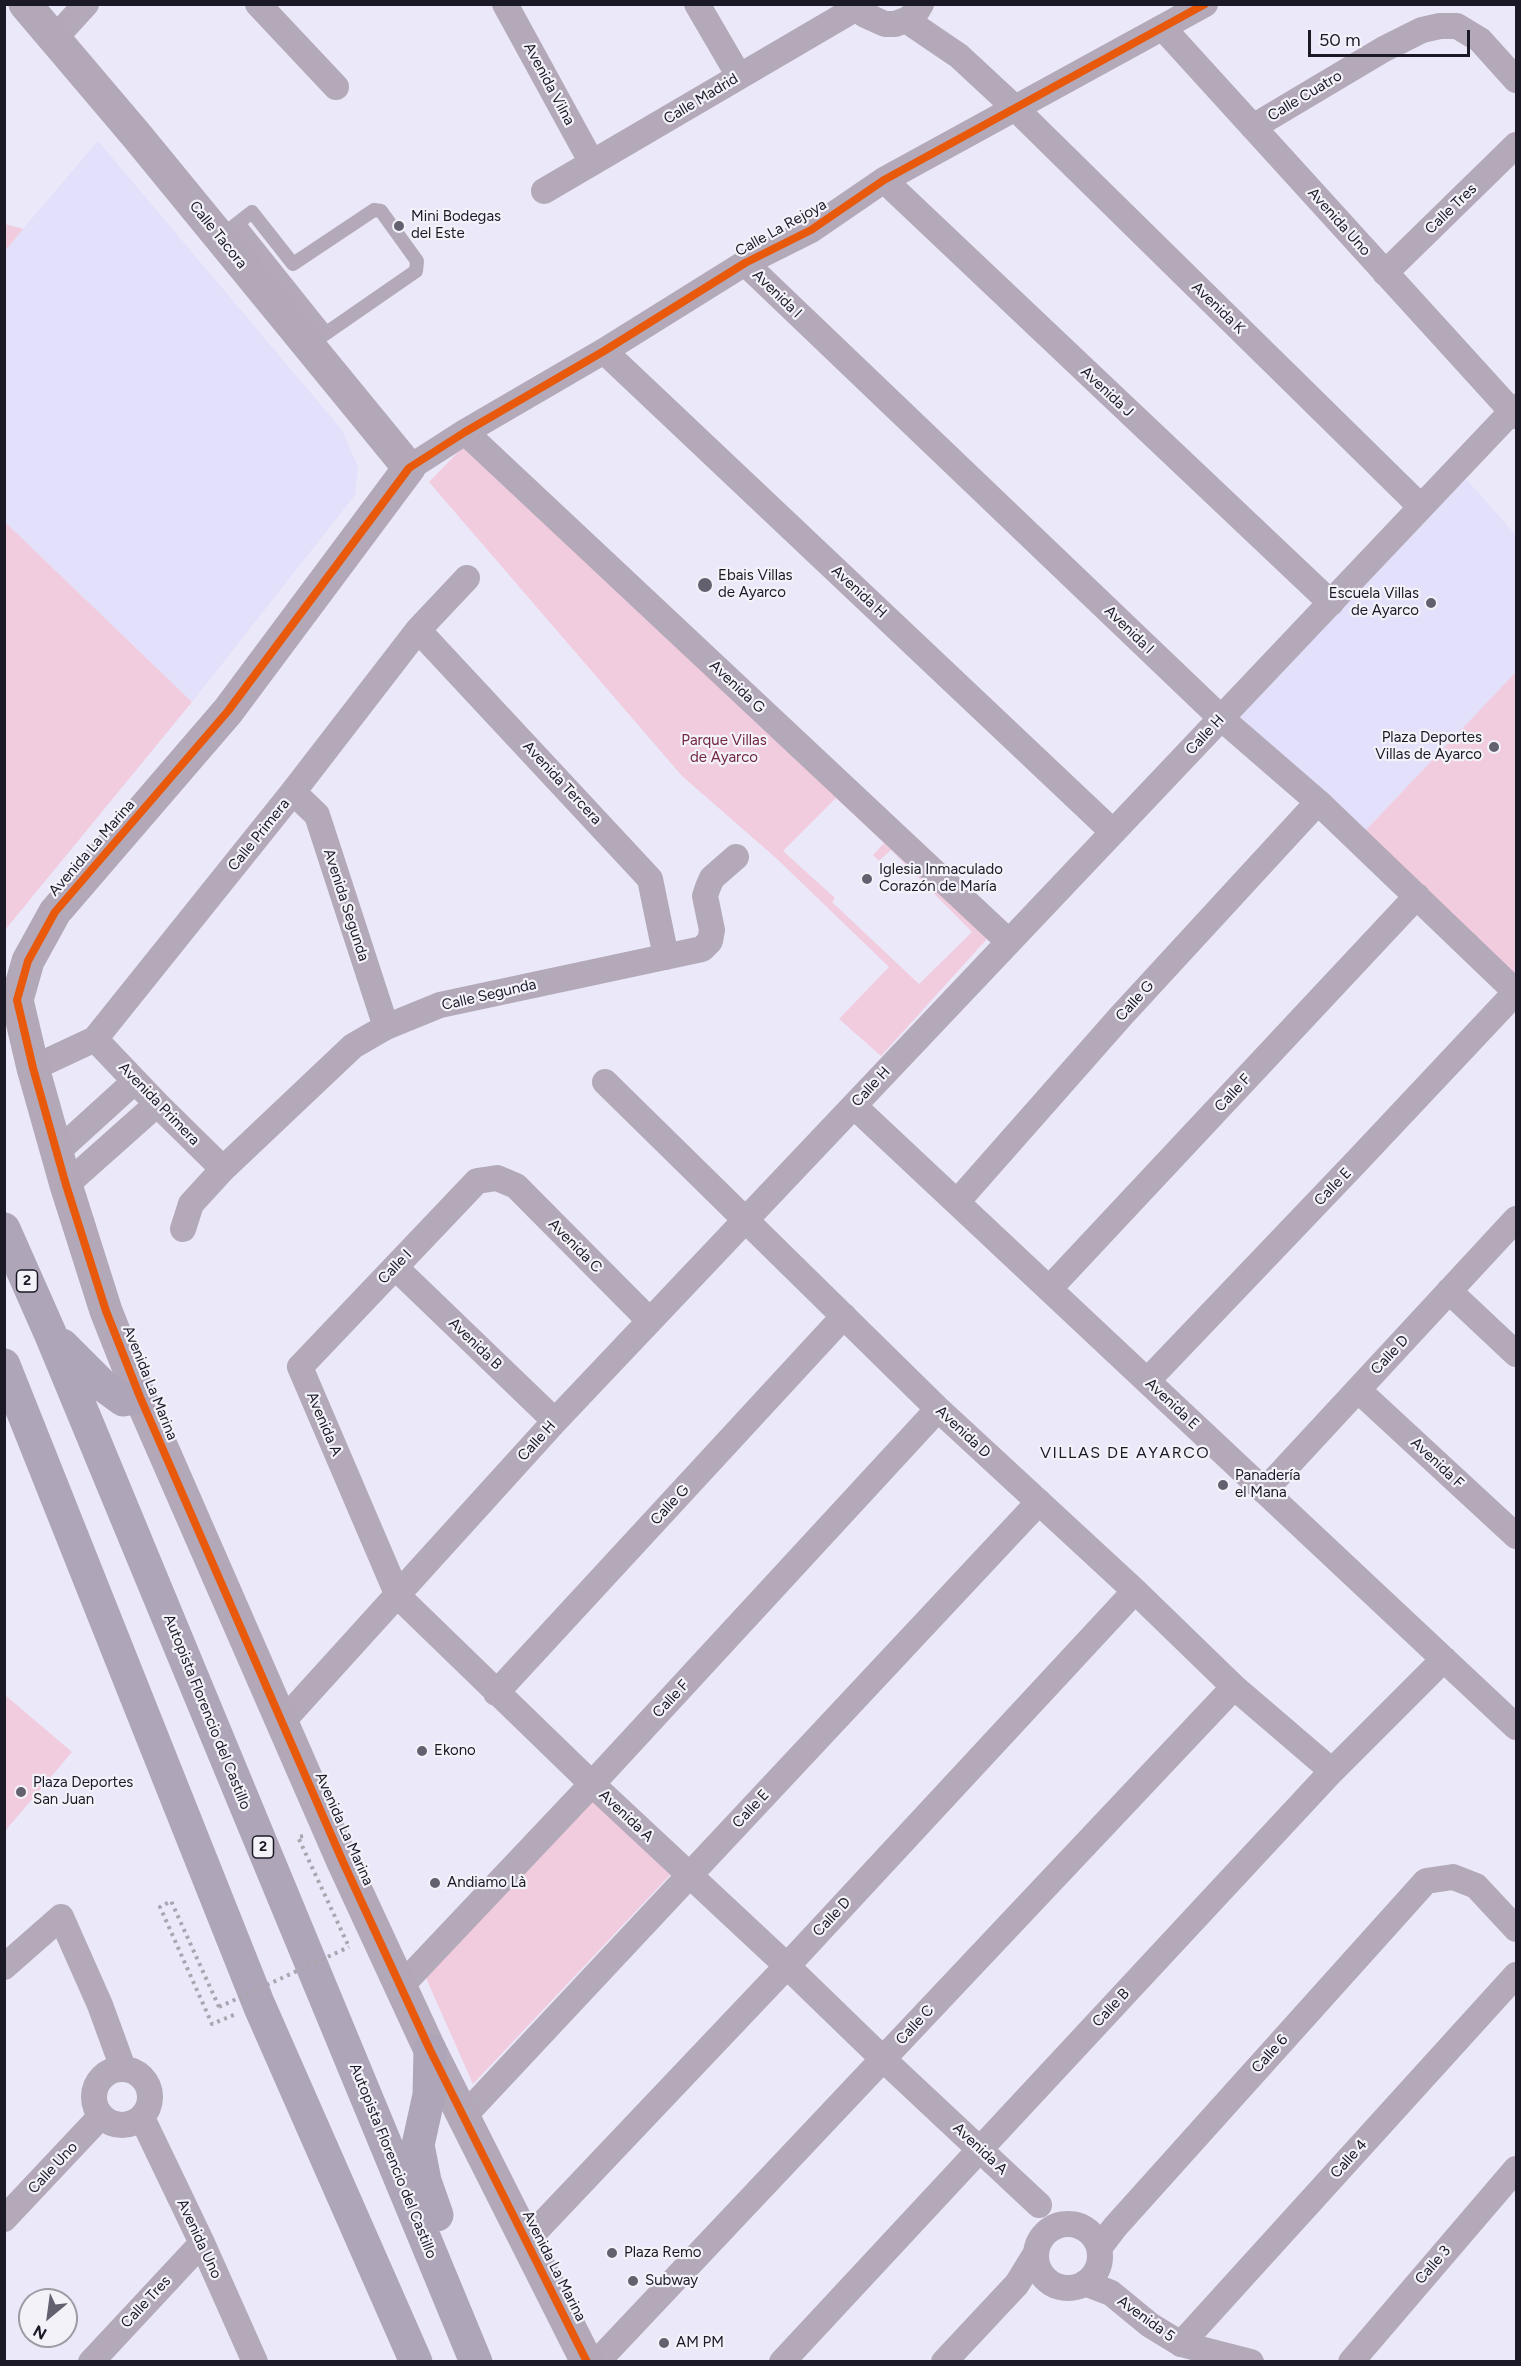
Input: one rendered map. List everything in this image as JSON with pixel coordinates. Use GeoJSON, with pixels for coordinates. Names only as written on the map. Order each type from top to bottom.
{"type":"FeatureCollection","features":[{"type":"Feature","properties":{"kind":"highway","name":"Autopista Florencio del Castillo"},"geometry":{"type":"LineString","coordinates":[[4,1229],[50,1333],[476,2361]]}},
{"type":"Feature","properties":{"kind":"highway"},"geometry":{"type":"LineString","coordinates":[[50,1333],[101,1384],[123,1400],[140,1397]]}},
{"type":"Feature","properties":{"kind":"highway"},"geometry":{"type":"LineString","coordinates":[[4,1365],[259,2005],[416,2361]]}},
{"type":"Feature","properties":{"kind":"highway"},"geometry":{"type":"LineString","coordinates":[[430,2050],[429,2095],[418,2145],[425,2181],[461,2283],[476,2361]]}},
{"type":"Feature","properties":{"kind":"street","name":"Calle Tacora"},"geometry":{"type":"LineString","coordinates":[[25,4],[228,230],[316,339],[409,468]]}},
{"type":"Feature","properties":{"kind":"street"},"geometry":{"type":"LineString","coordinates":[[55,38],[86,4]]}},
{"type":"Feature","properties":{"kind":"street"},"geometry":{"type":"LineString","coordinates":[[258,4],[336,87]]}},
{"type":"Feature","properties":{"kind":"street","name":"Avenida Vilna"},"geometry":{"type":"LineString","coordinates":[[505,4],[592,163]]}},
{"type":"Feature","properties":{"kind":"street"},"geometry":{"type":"LineString","coordinates":[[697,4],[739,76]]}},
{"type":"Feature","properties":{"kind":"street","name":"Calle La Rejoya"},"geometry":{"type":"LineString","coordinates":[[409,468],[745,263],[811,230],[884,180],[1205,4]]}},
{"type":"Feature","properties":{"kind":"street"},"geometry":{"type":"LineString","coordinates":[[858,6],[874,21],[895,24],[916,10]]}},
{"type":"Feature","properties":{"kind":"street","name":"Calle Madrid"},"geometry":{"type":"LineString","coordinates":[[544,191],[858,6]]}},
{"type":"Feature","properties":{"kind":"street","name":"Avenida K"},"geometry":{"type":"LineString","coordinates":[[916,10],[959,56],[1016,108],[1422,507]]}},
{"type":"Feature","properties":{"kind":"street","name":"Calle Cuatro"},"geometry":{"type":"LineString","coordinates":[[1253,127],[1384,49],[1422,30],[1440,26],[1457,26],[1480,40],[1516,80]]}},
{"type":"Feature","properties":{"kind":"street","name":"Avenida Uno"},"geometry":{"type":"LineString","coordinates":[[1163,28],[1385,273],[1515,412]]}},
{"type":"Feature","properties":{"kind":"street","name":"Calle Tres"},"geometry":{"type":"LineString","coordinates":[[1385,273],[1516,145]]}},
{"type":"Feature","properties":{"kind":"street","name":"Avenida J"},"geometry":{"type":"LineString","coordinates":[[884,180],[1331,603]]}},
{"type":"Feature","properties":{"kind":"street","name":"Avenida I"},"geometry":{"type":"LineString","coordinates":[[745,263],[1221,718],[1318,802],[1516,992]]}},
{"type":"Feature","properties":{"kind":"street","name":"Avenida H"},"geometry":{"type":"LineString","coordinates":[[604,351],[1113,832]]}},
{"type":"Feature","properties":{"kind":"street","name":"Calle H"},"geometry":{"type":"LineString","coordinates":[[282,1722],[555,1421],[1221,718],[1515,412]]}},
{"type":"Feature","properties":{"kind":"street","name":"Avenida G"},"geometry":{"type":"LineString","coordinates":[[465,432],[1009,942]]}},
{"type":"Feature","properties":{"kind":"street","name":"Avenida La Marina"},"geometry":{"type":"LineString","coordinates":[[409,468],[228,711],[56,912],[28,961],[17,1000],[33,1068],[66,1185],[106,1311],[140,1397],[343,1862],[430,2050],[587,2361]]}},
{"type":"Feature","properties":{"kind":"street","name":"Calle Primera"},"geometry":{"type":"LineString","coordinates":[[33,1068],[95,1039],[293,792],[418,630],[467,578]]}},
{"type":"Feature","properties":{"kind":"street","name":"Avenida Tercera"},"geometry":{"type":"LineString","coordinates":[[418,630],[650,879],[666,957]]}},
{"type":"Feature","properties":{"kind":"street","name":"Avenida Segunda"},"geometry":{"type":"LineString","coordinates":[[293,792],[317,815],[386,1027]]}},
{"type":"Feature","properties":{"kind":"street","name":"Calle G"},"geometry":{"type":"LineString","coordinates":[[957,1202],[1121,1016],[1318,802]]}},
{"type":"Feature","properties":{"kind":"street","name":"Calle Segunda"},"geometry":{"type":"LineString","coordinates":[[183,1229],[190,1204],[223,1169],[353,1046],[386,1027],[440,1005],[702,949],[710,941],[711,930],[705,896],[708,887],[712,878],[736,857]]}},
{"type":"Feature","properties":{"kind":"street","name":"Calle F"},"geometry":{"type":"LineString","coordinates":[[1050,1289],[1417,896]]}},
{"type":"Feature","properties":{"kind":"street","name":"Calle E"},"geometry":{"type":"LineString","coordinates":[[1147,1381],[1516,992]]}},
{"type":"Feature","properties":{"kind":"street","name":"Avenida Primera"},"geometry":{"type":"LineString","coordinates":[[95,1039],[223,1169]]}},
{"type":"Feature","properties":{"kind":"street"},"geometry":{"type":"LineString","coordinates":[[57,1152],[135,1081]]}},
{"type":"Feature","properties":{"kind":"street","name":"Avenida D"},"geometry":{"type":"LineString","coordinates":[[605,1082],[938,1409],[1135,1591],[1234,1688],[1332,1771]]}},
{"type":"Feature","properties":{"kind":"street"},"geometry":{"type":"LineString","coordinates":[[66,1185],[157,1104]]}},
{"type":"Feature","properties":{"kind":"street","name":"Avenida E"},"geometry":{"type":"LineString","coordinates":[[854,1106],[1516,1727]]}},
{"type":"Feature","properties":{"kind":"street","name":"Calle I"},"geometry":{"type":"LineString","coordinates":[[300,1367],[477,1181],[497,1178]]}},
{"type":"Feature","properties":{"kind":"street","name":"Avenida C"},"geometry":{"type":"LineString","coordinates":[[497,1178],[516,1186],[650,1321]]}},
{"type":"Feature","properties":{"kind":"street","name":"Calle D"},"geometry":{"type":"LineString","coordinates":[[1264,1491],[1516,1219]]}},
{"type":"Feature","properties":{"kind":"street","name":"Avenida B"},"geometry":{"type":"LineString","coordinates":[[395,1266],[555,1421]]}},
{"type":"Feature","properties":{"kind":"street"},"geometry":{"type":"LineString","coordinates":[[1449,1291],[1516,1354]]}},
{"type":"Feature","properties":{"kind":"street","name":"Calle G"},"geometry":{"type":"LineString","coordinates":[[496,1693],[844,1317]]}},
{"type":"Feature","properties":{"kind":"street","name":"Avenida A"},"geometry":{"type":"LineString","coordinates":[[300,1367],[398,1596],[496,1693],[1039,2205]]}},
{"type":"Feature","properties":{"kind":"street","name":"Avenida F"},"geometry":{"type":"LineString","coordinates":[[1358,1390],[1516,1536]]}},
{"type":"Feature","properties":{"kind":"street","name":"Calle F"},"geometry":{"type":"LineString","coordinates":[[401,1986],[592,1784],[938,1409]]}},
{"type":"Feature","properties":{"kind":"street","name":"Calle E"},"geometry":{"type":"LineString","coordinates":[[464,2116],[1039,1502]]}},
{"type":"Feature","properties":{"kind":"street","name":"Calle D"},"geometry":{"type":"LineString","coordinates":[[527,2241],[787,1966],[1135,1591]]}},
{"type":"Feature","properties":{"kind":"street","name":"Calle B"},"geometry":{"type":"LineString","coordinates":[[782,2361],[1332,1771],[1444,1659]]}},
{"type":"Feature","properties":{"kind":"street","name":"Calle C"},"geometry":{"type":"LineString","coordinates":[[597,2361],[1234,1688]]}},
{"type":"Feature","properties":{"kind":"street","name":"Calle 6"},"geometry":{"type":"LineString","coordinates":[[1093,2256],[1115,2227],[1426,1881],[1453,1877],[1476,1886],[1516,1929]]}},
{"type":"Feature","properties":{"kind":"street"},"geometry":{"type":"LineString","coordinates":[[4,1967],[61,1917],[100,2005],[123,2068]]}},
{"type":"Feature","properties":{"kind":"street","name":"Calle 4"},"geometry":{"type":"LineString","coordinates":[[1181,2344],[1516,1975]]}},
{"type":"Feature","properties":{"kind":"street"},"geometry":{"type":"LineString","coordinates":[[123,2068],[143,2077],[151,2098],[142,2118],[128,2125],[113,2124],[100,2116],[93,2101],[96,2085],[107,2073],[123,2068]]}},
{"type":"Feature","properties":{"kind":"street","name":"Calle Uno"},"geometry":{"type":"LineString","coordinates":[[4,2219],[100,2116]]}},
{"type":"Feature","properties":{"kind":"street","name":"Avenida Uno"},"geometry":{"type":"LineString","coordinates":[[142,2118],[202,2242],[255,2361]]}},
{"type":"Feature","properties":{"kind":"street","name":"Calle 3"},"geometry":{"type":"LineString","coordinates":[[1351,2361],[1513,2178]]}},
{"type":"Feature","properties":{"kind":"street"},"geometry":{"type":"LineString","coordinates":[[1017,2284],[1047,2280],[1066,2288],[1076,2287],[1093,2256],[1080,2226],[1061,2225],[1044,2235],[1038,2243],[1037,2263],[1047,2280]]}},
{"type":"Feature","properties":{"kind":"street","name":"Calle Tres"},"geometry":{"type":"LineString","coordinates":[[91,2361],[202,2242]]}},
{"type":"Feature","properties":{"kind":"street"},"geometry":{"type":"LineString","coordinates":[[944,2361],[1017,2284],[1036,2253]]}},
{"type":"Feature","properties":{"kind":"street","name":"Avenida 5"},"geometry":{"type":"LineString","coordinates":[[1093,2256],[1111,2293],[1150,2325],[1181,2344],[1251,2361]]}},
{"type":"Feature","properties":{"kind":"lane"},"geometry":{"type":"LineString","coordinates":[[228,230],[252,212],[293,264],[374,210],[381,211],[417,261],[416,271],[316,339]]}},
{"type":"Feature","properties":{"kind":"path"},"geometry":{"type":"LineString","coordinates":[[259,2005],[212,2024],[160,1907],[171,1901],[219,2007],[349,1947],[348,1944]]}},
{"type":"Feature","properties":{"kind":"shaded area"},"geometry":{"type":"Polygon","coordinates":[[[98,141],[342,430],[358,467],[355,495],[192,702],[5,522],[4,251],[98,141]]]}},
{"type":"Feature","properties":{"kind":"shaded area","name":"Escuela Villas de Ayarco"},"geometry":{"type":"Polygon","coordinates":[[[1466,479],[1516,535],[1516,672],[1363,833],[1237,715],[1466,479]]]}},
{"type":"Feature","properties":{"kind":"green space"},"geometry":{"type":"Polygon","coordinates":[[[4,224],[23,229],[5,251],[4,224]]]}},
{"type":"Feature","properties":{"kind":"green space","name":"Parque Villas de Ayarco"},"geometry":{"type":"Polygon","coordinates":[[[467,443],[986,935],[986,940],[881,1056],[839,1019],[889,967],[776,858],[682,776],[429,482],[467,443]],[[836,798],[783,851],[835,898],[832,902],[919,984],[972,932],[891,850],[879,861],[873,855],[884,843],[836,798]]]}},
{"type":"Feature","properties":{"kind":"green space"},"geometry":{"type":"Polygon","coordinates":[[[5,522],[192,702],[5,930],[5,522]]]}},
{"type":"Feature","properties":{"kind":"green space"},"geometry":{"type":"Polygon","coordinates":[[[1516,672],[1516,975],[1363,833],[1516,672]]]}},
{"type":"Feature","properties":{"kind":"green space","name":"Plaza Deportes San Juan"},"geometry":{"type":"Polygon","coordinates":[[[5,1695],[72,1752],[5,1831],[5,1695]]]}},
{"type":"Feature","properties":{"kind":"green space"},"geometry":{"type":"Polygon","coordinates":[[[594,1800],[671,1874],[473,2084],[426,1978],[594,1800]]]}},
{"type":"Feature","properties":{"kind":"cycle path"},"geometry":{"type":"LineString","coordinates":[[587,2362],[430,2050],[343,1862],[140,1397],[106,1311],[66,1185],[33,1068],[17,1000],[28,961],[55,912],[228,711],[409,468],[745,263],[811,230],[884,180],[1205,4]]}},
{"type":"Feature","properties":{"kind":"place","name":"Mini Bodegas del Este"},"geometry":{"type":"Point","coordinates":[399,226]}},
{"type":"Feature","properties":{"kind":"place","name":"Ebais Villas de Ayarco"},"geometry":{"type":"Point","coordinates":[705,585]}},
{"type":"Feature","properties":{"kind":"place","name":"Escuela Villas de Ayarco"},"geometry":{"type":"Point","coordinates":[1431,603]}},
{"type":"Feature","properties":{"kind":"place","name":"Plaza Deportes Villas de Ayarco"},"geometry":{"type":"Point","coordinates":[1494,747]}},
{"type":"Feature","properties":{"kind":"place","name":"Iglesia Inmaculado Corazón de María"},"geometry":{"type":"Point","coordinates":[867,879]}},
{"type":"Feature","properties":{"kind":"place","name":"Panadería el Mana"},"geometry":{"type":"Point","coordinates":[1223,1485]}},
{"type":"Feature","properties":{"kind":"place","name":"Ekono"},"geometry":{"type":"Point","coordinates":[422,1751]}},
{"type":"Feature","properties":{"kind":"place","name":"Plaza Deportes San Juan"},"geometry":{"type":"Point","coordinates":[21,1792]}},
{"type":"Feature","properties":{"kind":"place","name":"Andiamo Là"},"geometry":{"type":"Point","coordinates":[435,1883]}},
{"type":"Feature","properties":{"kind":"place","name":"Plaza Remo"},"geometry":{"type":"Point","coordinates":[612,2253]}},
{"type":"Feature","properties":{"kind":"place","name":"Subway"},"geometry":{"type":"Point","coordinates":[633,2281]}},
{"type":"Feature","properties":{"kind":"place","name":"AM PM"},"geometry":{"type":"Point","coordinates":[664,2343]}},
{"type":"Feature","properties":{"kind":"district","name":"VILLAS DE AYARCO"},"geometry":{"type":"Point","coordinates":[1125,1453]}}]}
